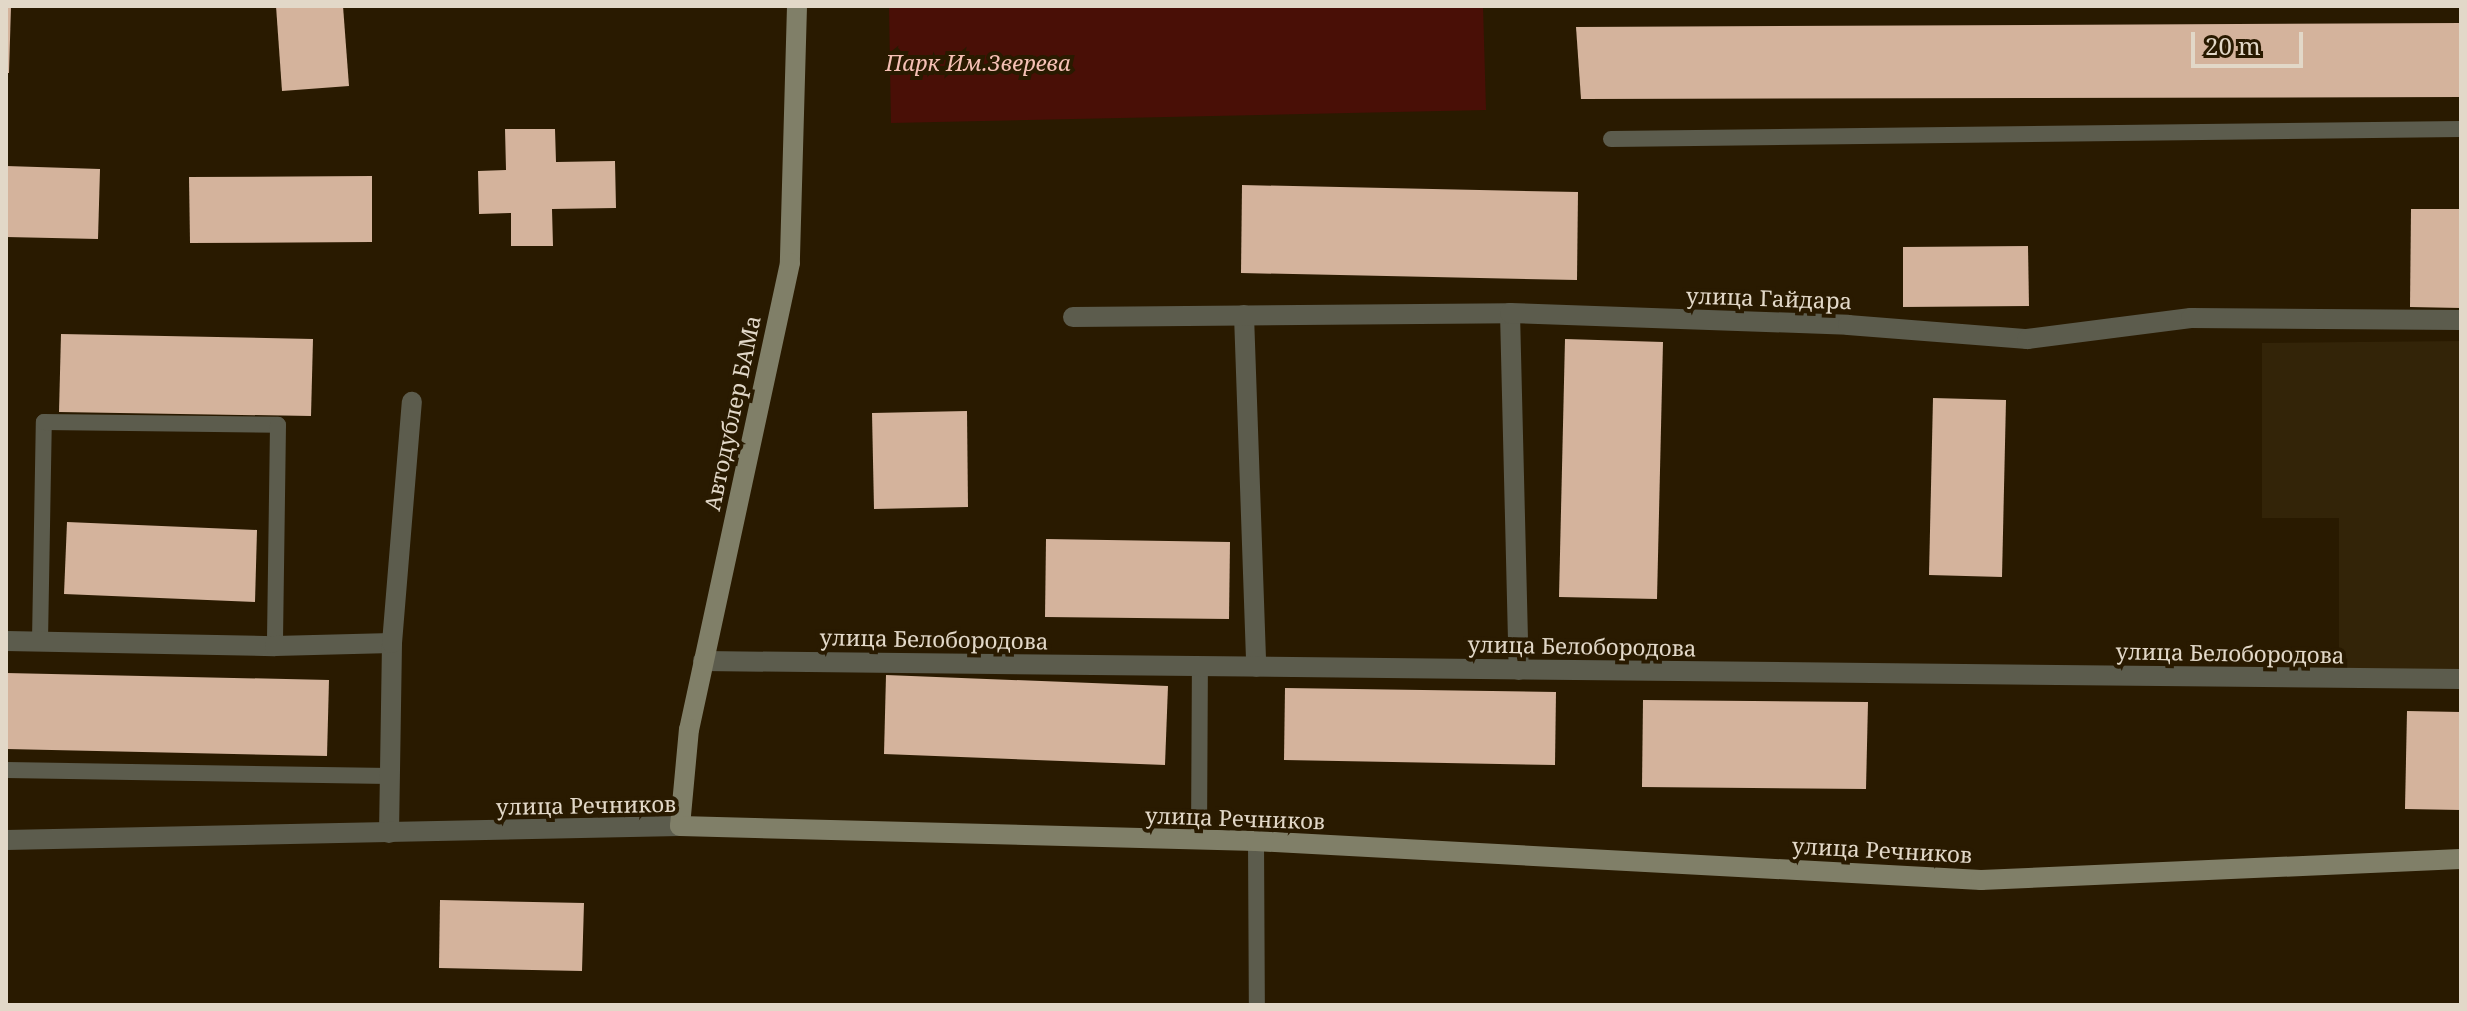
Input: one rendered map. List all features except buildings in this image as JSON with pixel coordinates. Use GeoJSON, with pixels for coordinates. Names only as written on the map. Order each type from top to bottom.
{"type":"FeatureCollection","features":[{"type":"Feature","properties":{"kind":"main road","name":"Автодублер БАМа"},"geometry":{"type":"LineString","coordinates":[[680,826],[689,729],[790,263],[797,6]]}},
{"type":"Feature","properties":{"kind":"main road","name":"улица Речников"},"geometry":{"type":"LineString","coordinates":[[680,826],[1256,841],[1981,880],[2461,859]]}},
{"type":"Feature","properties":{"kind":"street","name":"улица Гайдара"},"geometry":{"type":"LineString","coordinates":[[1073,317],[1510,313],[1848,325],[2027,339],[2191,318],[2461,320]]}},
{"type":"Feature","properties":{"kind":"street"},"geometry":{"type":"LineString","coordinates":[[1510,313],[1519,670]]}},
{"type":"Feature","properties":{"kind":"street"},"geometry":{"type":"LineString","coordinates":[[1244,315],[1256,667]]}},
{"type":"Feature","properties":{"kind":"street"},"geometry":{"type":"LineString","coordinates":[[389,833],[392,643],[412,402]]}},
{"type":"Feature","properties":{"kind":"street"},"geometry":{"type":"LineString","coordinates":[[6,641],[275,646],[392,643]]}},
{"type":"Feature","properties":{"kind":"street","name":"улица Белобородова"},"geometry":{"type":"LineString","coordinates":[[703,661],[2461,679]]}},
{"type":"Feature","properties":{"kind":"street","name":"улица Речников"},"geometry":{"type":"LineString","coordinates":[[6,840],[680,826]]}},
{"type":"Feature","properties":{"kind":"lane"},"geometry":{"type":"LineString","coordinates":[[1611,139],[2461,129]]}},
{"type":"Feature","properties":{"kind":"lane"},"geometry":{"type":"LineString","coordinates":[[40,641],[44,422],[278,425],[275,646]]}},
{"type":"Feature","properties":{"kind":"lane"},"geometry":{"type":"LineString","coordinates":[[1199,840],[1200,666]]}},
{"type":"Feature","properties":{"kind":"lane"},"geometry":{"type":"LineString","coordinates":[[6,770],[390,776]]}},
{"type":"Feature","properties":{"kind":"lane"},"geometry":{"type":"LineString","coordinates":[[1256,841],[1257,1005]]}},
{"type":"Feature","properties":{"kind":"shaded area"},"geometry":{"type":"Polygon","coordinates":[[[2461,341],[2461,670],[2339,669],[2339,518],[2262,518],[2262,343],[2461,341]]]}},
{"type":"Feature","properties":{"kind":"green space","name":"Парк Им.Зверева"},"geometry":{"type":"Polygon","coordinates":[[[889,6],[1483,6],[1486,110],[891,123],[889,6]]]}}]}
